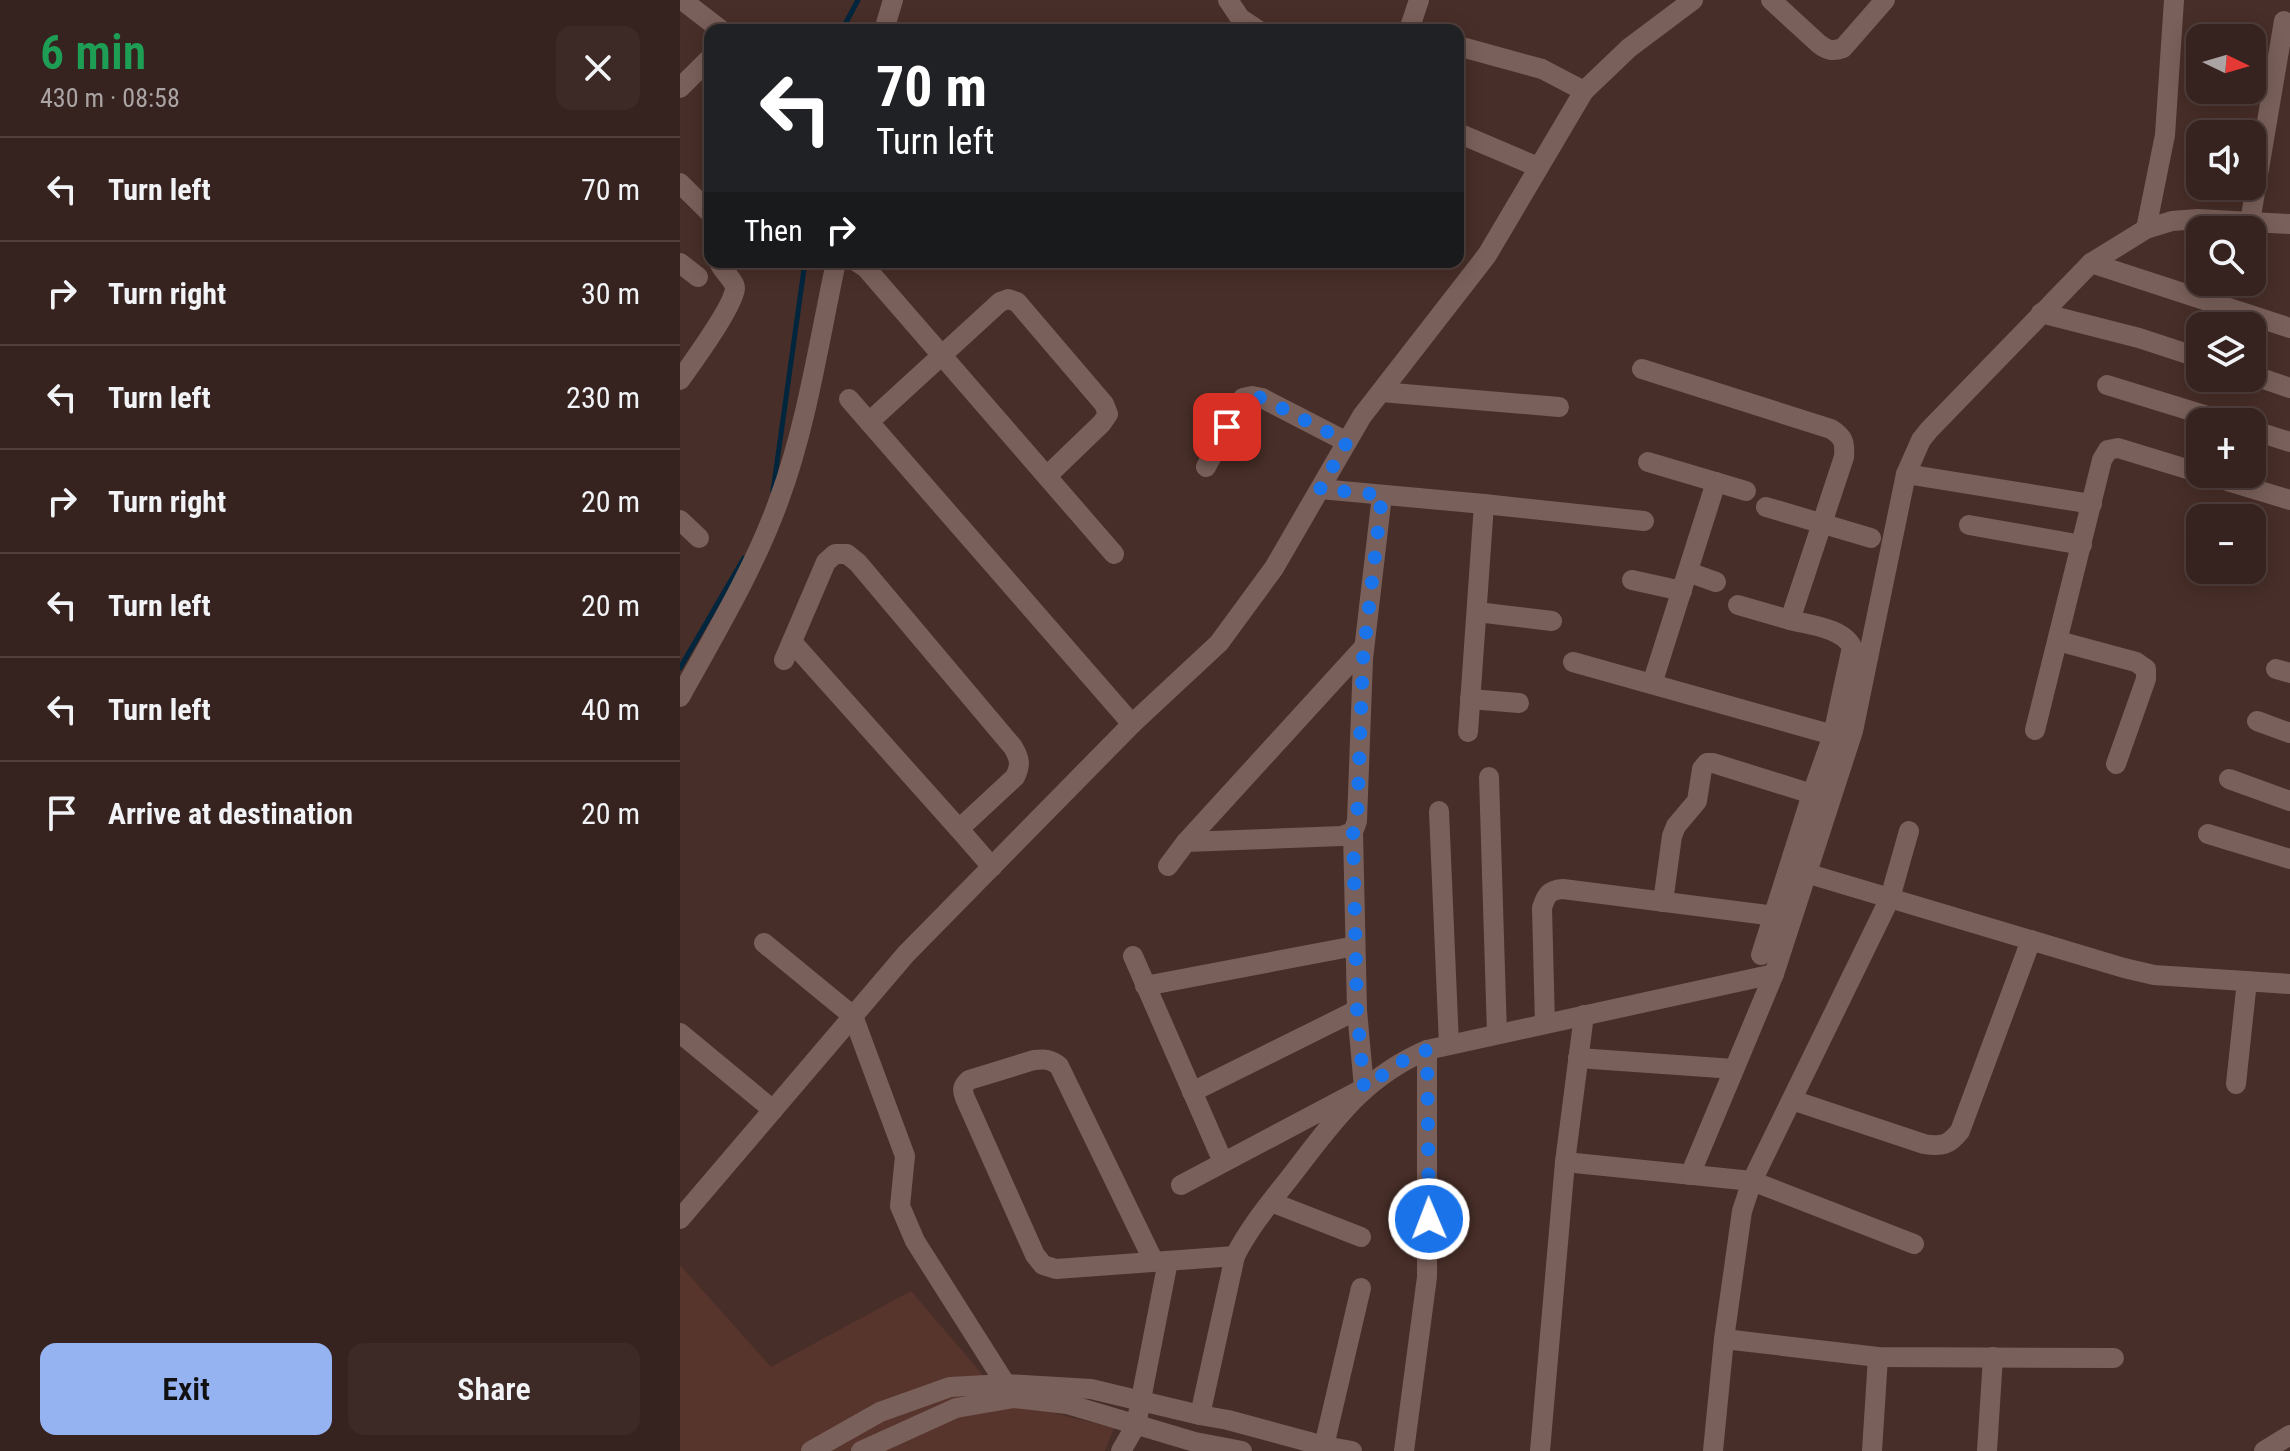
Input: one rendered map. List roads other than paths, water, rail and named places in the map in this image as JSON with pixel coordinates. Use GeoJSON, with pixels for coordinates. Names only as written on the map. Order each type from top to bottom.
{"type":"FeatureCollection","features":[{"type":"Feature","properties":{"kind":"street"},"geometry":{"type":"LineString","coordinates":[[682,0],[713,24]]}},
{"type":"Feature","properties":{"kind":"street"},"geometry":{"type":"LineString","coordinates":[[886,24],[893,0]]}},
{"type":"Feature","properties":{"kind":"street"},"geometry":{"type":"LineString","coordinates":[[1228,0],[1240,18],[1249,24]]}},
{"type":"Feature","properties":{"kind":"street"},"geometry":{"type":"LineString","coordinates":[[1411,24],[1419,0]]}},
{"type":"Feature","properties":{"kind":"street"},"geometry":{"type":"LineString","coordinates":[[1771,0],[1819,44],[1827,50],[1836,51],[1843,48],[1885,0]]}},
{"type":"Feature","properties":{"kind":"street"},"geometry":{"type":"LineString","coordinates":[[2146,229],[2165,135],[2173,1]]}},
{"type":"Feature","properties":{"kind":"street"},"geometry":{"type":"LineString","coordinates":[[680,1219],[906,954],[1132,724],[1219,643],[1274,568],[1362,416],[1487,255],[1584,91],[1629,48],[1686,2]]}},
{"type":"Feature","properties":{"kind":"street"},"geometry":{"type":"LineString","coordinates":[[2251,216],[2284,21]]}},
{"type":"Feature","properties":{"kind":"street"},"geometry":{"type":"LineString","coordinates":[[1464,48],[1542,69],[1584,91]]}},
{"type":"Feature","properties":{"kind":"street"},"geometry":{"type":"LineString","coordinates":[[680,88],[704,64]]}},
{"type":"Feature","properties":{"kind":"street"},"geometry":{"type":"LineString","coordinates":[[1464,136],[1538,167]]}},
{"type":"Feature","properties":{"kind":"street"},"geometry":{"type":"LineString","coordinates":[[680,183],[704,207]]}},
{"type":"Feature","properties":{"kind":"street"},"geometry":{"type":"LineString","coordinates":[[1761,955],[1853,731],[1906,474],[1921,440],[2091,263],[2146,229],[2186,220]]}},
{"type":"Feature","properties":{"kind":"street"},"geometry":{"type":"LineString","coordinates":[[2266,223],[2290,224]]}},
{"type":"Feature","properties":{"kind":"street"},"geometry":{"type":"LineString","coordinates":[[680,263],[698,277]]}},
{"type":"Feature","properties":{"kind":"street"},"geometry":{"type":"LineString","coordinates":[[2091,263],[2290,328]]}},
{"type":"Feature","properties":{"kind":"street"},"geometry":{"type":"LineString","coordinates":[[680,380],[723,315],[735,289],[722,268]]}},
{"type":"Feature","properties":{"kind":"street"},"geometry":{"type":"LineString","coordinates":[[680,697],[746,577],[781,496],[803,421],[835,268]]}},
{"type":"Feature","properties":{"kind":"street"},"geometry":{"type":"LineString","coordinates":[[866,268],[1114,554]]}},
{"type":"Feature","properties":{"kind":"street"},"geometry":{"type":"LineString","coordinates":[[869,422],[1000,302],[1008,299],[1017,302],[1104,404],[1108,414],[1047,476]]}},
{"type":"Feature","properties":{"kind":"street"},"geometry":{"type":"LineString","coordinates":[[2041,313],[2186,353]]}},
{"type":"Feature","properties":{"kind":"street"},"geometry":{"type":"LineString","coordinates":[[1642,369],[1840,434],[1845,443],[1844,457],[1790,620]]}},
{"type":"Feature","properties":{"kind":"street"},"geometry":{"type":"LineString","coordinates":[[2266,380],[2290,388]]}},
{"type":"Feature","properties":{"kind":"street"},"geometry":{"type":"LineString","coordinates":[[2107,385],[2186,409]]}},
{"type":"Feature","properties":{"kind":"street"},"geometry":{"type":"LineString","coordinates":[[1381,392],[1559,407]]}},
{"type":"Feature","properties":{"kind":"street"},"geometry":{"type":"LineString","coordinates":[[1206,467],[1243,398],[1252,396],[1262,398],[1347,442]]}},
{"type":"Feature","properties":{"kind":"street"},"geometry":{"type":"LineString","coordinates":[[849,399],[1132,724]]}},
{"type":"Feature","properties":{"kind":"street"},"geometry":{"type":"LineString","coordinates":[[2266,434],[2290,442]]}},
{"type":"Feature","properties":{"kind":"street"},"geometry":{"type":"LineString","coordinates":[[2035,730],[2102,460],[2108,450],[2118,448],[2186,468]]}},
{"type":"Feature","properties":{"kind":"street"},"geometry":{"type":"LineString","coordinates":[[1648,462],[1746,491]]}},
{"type":"Feature","properties":{"kind":"street"},"geometry":{"type":"LineString","coordinates":[[1906,474],[2092,504]]}},
{"type":"Feature","properties":{"kind":"street"},"geometry":{"type":"LineString","coordinates":[[1652,684],[1716,482]]}},
{"type":"Feature","properties":{"kind":"street"},"geometry":{"type":"LineString","coordinates":[[2251,488],[2290,500]]}},
{"type":"Feature","properties":{"kind":"street"},"geometry":{"type":"LineString","coordinates":[[1320,489],[1644,521]]}},
{"type":"Feature","properties":{"kind":"street"},"geometry":{"type":"LineString","coordinates":[[1200,1415],[1235,1256],[1244,1237],[1339,1115],[1364,1088],[1357,1010],[1353,832],[1357,821],[1364,647],[1382,495]]}},
{"type":"Feature","properties":{"kind":"street"},"geometry":{"type":"LineString","coordinates":[[1468,732],[1484,504]]}},
{"type":"Feature","properties":{"kind":"street"},"geometry":{"type":"LineString","coordinates":[[1766,507],[1871,538]]}},
{"type":"Feature","properties":{"kind":"street"},"geometry":{"type":"LineString","coordinates":[[680,520],[699,538]]}},
{"type":"Feature","properties":{"kind":"street"},"geometry":{"type":"LineString","coordinates":[[1969,525],[2082,545]]}},
{"type":"Feature","properties":{"kind":"street"},"geometry":{"type":"LineString","coordinates":[[959,829],[1015,777],[1020,767],[1019,757],[868,575],[847,554],[835,554],[826,562],[788,651],[992,867]]}},
{"type":"Feature","properties":{"kind":"street"},"geometry":{"type":"LineString","coordinates":[[1632,580],[1716,582]]}},
{"type":"Feature","properties":{"kind":"street"},"geometry":{"type":"LineString","coordinates":[[1690,1175],[1774,974],[1812,794],[1833,735],[1852,647],[1840,634],[1738,605]]}},
{"type":"Feature","properties":{"kind":"street"},"geometry":{"type":"LineString","coordinates":[[1477,612],[1552,621]]}},
{"type":"Feature","properties":{"kind":"street"},"geometry":{"type":"LineString","coordinates":[[2058,641],[2136,662],[2146,669],[2146,679],[2116,764]]}},
{"type":"Feature","properties":{"kind":"street"},"geometry":{"type":"LineString","coordinates":[[1168,866],[1186,842],[1364,647]]}},
{"type":"Feature","properties":{"kind":"street"},"geometry":{"type":"LineString","coordinates":[[1573,662],[1833,735]]}},
{"type":"Feature","properties":{"kind":"street"},"geometry":{"type":"LineString","coordinates":[[1470,699],[1519,703]]}},
{"type":"Feature","properties":{"kind":"street"},"geometry":{"type":"LineString","coordinates":[[2257,721],[2290,733]]}},
{"type":"Feature","properties":{"kind":"street"},"geometry":{"type":"LineString","coordinates":[[1663,902],[1672,836],[1676,826],[1697,801],[1702,769],[1707,763],[1812,794]]}},
{"type":"Feature","properties":{"kind":"street"},"geometry":{"type":"LineString","coordinates":[[1489,777],[1497,1034]]}},
{"type":"Feature","properties":{"kind":"street"},"geometry":{"type":"LineString","coordinates":[[2229,779],[2290,801]]}},
{"type":"Feature","properties":{"kind":"street"},"geometry":{"type":"LineString","coordinates":[[1439,811],[1449,1045]]}},
{"type":"Feature","properties":{"kind":"street"},"geometry":{"type":"LineString","coordinates":[[1713,1451],[1724,1339],[1742,1211],[1752,1181],[1890,898],[1909,831]]}},
{"type":"Feature","properties":{"kind":"street"},"geometry":{"type":"LineString","coordinates":[[1186,842],[1342,836],[1353,832]]}},
{"type":"Feature","properties":{"kind":"street"},"geometry":{"type":"LineString","coordinates":[[2208,834],[2290,859]]}},
{"type":"Feature","properties":{"kind":"street"},"geometry":{"type":"LineString","coordinates":[[1798,871],[2154,975],[2290,984]]}},
{"type":"Feature","properties":{"kind":"street"},"geometry":{"type":"LineString","coordinates":[[1545,1024],[1542,908],[1546,896],[1553,889],[1775,916]]}},
{"type":"Feature","properties":{"kind":"street"},"geometry":{"type":"LineString","coordinates":[[1792,1100],[1924,1144],[1938,1147],[1951,1143],[1960,1131],[2031,940]]}},
{"type":"Feature","properties":{"kind":"street"},"geometry":{"type":"LineString","coordinates":[[764,943],[853,1016],[905,1156],[900,1206],[915,1241],[1010,1391]]}},
{"type":"Feature","properties":{"kind":"street"},"geometry":{"type":"LineString","coordinates":[[1145,986],[1355,946]]}},
{"type":"Feature","properties":{"kind":"street"},"geometry":{"type":"LineString","coordinates":[[1133,956],[1223,1162]]}},
{"type":"Feature","properties":{"kind":"street"},"geometry":{"type":"LineString","coordinates":[[1181,1185],[1364,1088],[1404,1060],[1427,1050],[1774,974]]}},
{"type":"Feature","properties":{"kind":"street"},"geometry":{"type":"LineString","coordinates":[[2236,1084],[2247,981]]}},
{"type":"Feature","properties":{"kind":"street"},"geometry":{"type":"LineString","coordinates":[[1192,1092],[1357,1010]]}},
{"type":"Feature","properties":{"kind":"street"},"geometry":{"type":"LineString","coordinates":[[1540,1451],[1565,1162],[1584,1015]]}},
{"type":"Feature","properties":{"kind":"street"},"geometry":{"type":"LineString","coordinates":[[680,1033],[773,1110]]}},
{"type":"Feature","properties":{"kind":"street"},"geometry":{"type":"LineString","coordinates":[[1404,1451],[1427,1277],[1427,1050]]}},
{"type":"Feature","properties":{"kind":"street"},"geometry":{"type":"LineString","coordinates":[[1578,1058],[1734,1069]]}},
{"type":"Feature","properties":{"kind":"street"},"geometry":{"type":"LineString","coordinates":[[1121,1451],[1136,1425],[1161,1261],[1059,1066],[1045,1059],[1034,1060],[964,1084],[962,1092],[1035,1255],[1043,1265],[1056,1269],[1161,1261],[1235,1256]]}},
{"type":"Feature","properties":{"kind":"street"},"geometry":{"type":"LineString","coordinates":[[1565,1162],[1752,1181],[1914,1244]]}},
{"type":"Feature","properties":{"kind":"street"},"geometry":{"type":"LineString","coordinates":[[1271,1202],[1361,1237]]}},
{"type":"Feature","properties":{"kind":"street"},"geometry":{"type":"LineString","coordinates":[[1324,1446],[1361,1288]]}},
{"type":"Feature","properties":{"kind":"street"},"geometry":{"type":"LineString","coordinates":[[1724,1339],[1878,1357],[2114,1358]]}},
{"type":"Feature","properties":{"kind":"street"},"geometry":{"type":"LineString","coordinates":[[1872,1451],[1878,1357]]}},
{"type":"Feature","properties":{"kind":"street"},"geometry":{"type":"LineString","coordinates":[[1987,1451],[1993,1357]]}},
{"type":"Feature","properties":{"kind":"street"},"geometry":{"type":"LineString","coordinates":[[822,1448],[880,1412],[950,1387],[1010,1391],[1091,1389],[1352,1451]]}},
{"type":"Feature","properties":{"kind":"street"},"geometry":{"type":"LineString","coordinates":[[861,1451],[956,1408],[1010,1391],[1067,1404],[1195,1442],[1242,1451]]}},
{"type":"Feature","properties":{"kind":"street"},"geometry":{"type":"LineString","coordinates":[[2264,1451],[2290,1435]]}},
{"type":"Feature","properties":{"kind":"waterway"},"geometry":{"type":"LineString","coordinates":[[845,24],[858,0]]}},
{"type":"Feature","properties":{"kind":"waterway"},"geometry":{"type":"LineString","coordinates":[[773,491],[804,268]]}},
{"type":"Feature","properties":{"kind":"waterway"},"geometry":{"type":"LineString","coordinates":[[680,668],[744,558]]}}]}
